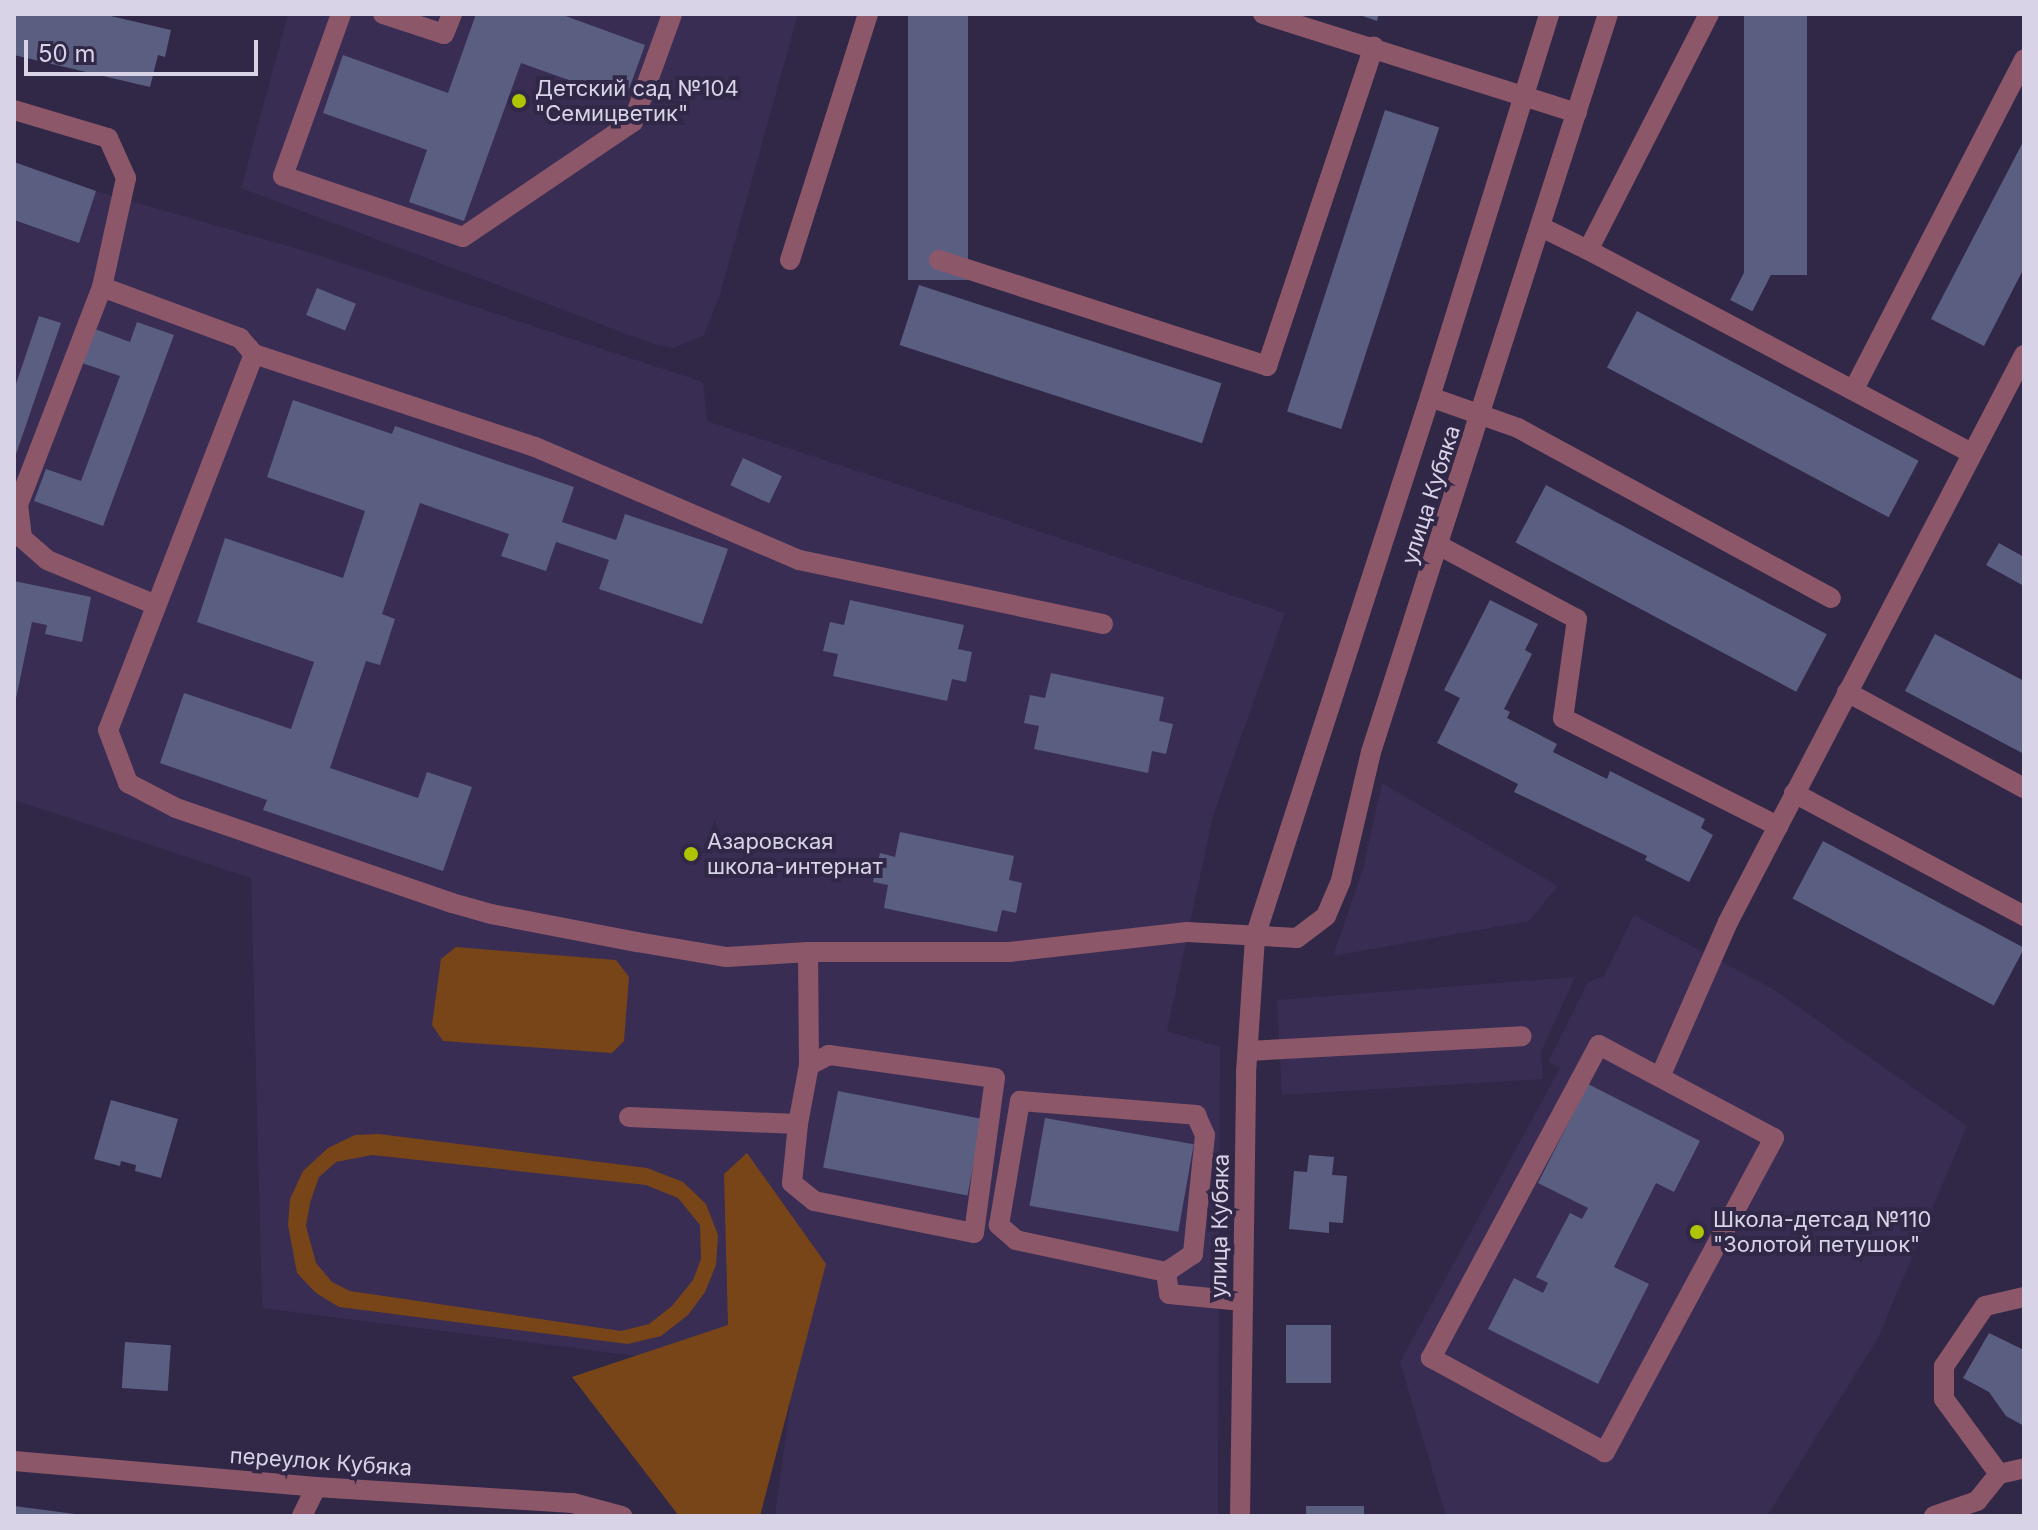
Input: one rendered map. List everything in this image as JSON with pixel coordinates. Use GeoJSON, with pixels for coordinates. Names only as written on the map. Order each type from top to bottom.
{"type":"FeatureCollection","features":[{"type":"Feature","properties":{"kind":"street"},"geometry":{"type":"LineString","coordinates":[[341,14],[283,176],[463,237],[633,122],[672,14]]}},
{"type":"Feature","properties":{"kind":"street"},"geometry":{"type":"LineString","coordinates":[[383,14],[444,34],[452,14]]}},
{"type":"Feature","properties":{"kind":"street"},"geometry":{"type":"LineString","coordinates":[[790,260],[868,14]]}},
{"type":"Feature","properties":{"kind":"street"},"geometry":{"type":"LineString","coordinates":[[1263,14],[1374,46],[1577,113]]}},
{"type":"Feature","properties":{"kind":"street","name":"улица Кубяка"},"geometry":{"type":"LineString","coordinates":[[1240,1516],[1248,1051],[1255,937],[1430,397],[1549,14]]}},
{"type":"Feature","properties":{"kind":"street","name":"улица Кубяка"},"geometry":{"type":"LineString","coordinates":[[1255,937],[1297,938],[1326,916],[1341,880],[1371,752],[1482,416],[1608,14]]}},
{"type":"Feature","properties":{"kind":"street"},"geometry":{"type":"LineString","coordinates":[[1588,250],[1709,14]]}},
{"type":"Feature","properties":{"kind":"street"},"geometry":{"type":"LineString","coordinates":[[939,260],[1267,366],[1374,46]]}},
{"type":"Feature","properties":{"kind":"street"},"geometry":{"type":"LineString","coordinates":[[1854,389],[2024,59]]}},
{"type":"Feature","properties":{"kind":"street"},"geometry":{"type":"LineString","coordinates":[[14,110],[108,138],[126,178],[102,287],[18,505],[22,538],[47,560],[156,605]]}},
{"type":"Feature","properties":{"kind":"street"},"geometry":{"type":"LineString","coordinates":[[1541,227],[1972,453]]}},
{"type":"Feature","properties":{"kind":"street"},"geometry":{"type":"LineString","coordinates":[[102,287],[240,338],[254,354],[535,447],[799,560],[1103,624]]}},
{"type":"Feature","properties":{"kind":"street"},"geometry":{"type":"LineString","coordinates":[[254,354],[108,730],[128,783],[176,808],[491,914],[727,957],[808,952],[1009,952],[1187,932],[1255,937]]}},
{"type":"Feature","properties":{"kind":"street"},"geometry":{"type":"LineString","coordinates":[[1660,1077],[1712,956],[1794,793],[2024,355]]}},
{"type":"Feature","properties":{"kind":"street"},"geometry":{"type":"LineString","coordinates":[[1430,397],[1518,428],[1831,598]]}},
{"type":"Feature","properties":{"kind":"street"},"geometry":{"type":"LineString","coordinates":[[1440,546],[1577,619],[1563,718],[1778,826]]}},
{"type":"Feature","properties":{"kind":"street"},"geometry":{"type":"LineString","coordinates":[[1847,692],[2024,788]]}},
{"type":"Feature","properties":{"kind":"street"},"geometry":{"type":"LineString","coordinates":[[1794,793],[2024,916]]}},
{"type":"Feature","properties":{"kind":"street"},"geometry":{"type":"LineString","coordinates":[[808,952],[809,1065],[798,1124],[792,1183],[814,1201],[974,1233],[995,1078],[829,1055],[809,1065]]}},
{"type":"Feature","properties":{"kind":"street"},"geometry":{"type":"LineString","coordinates":[[1248,1051],[1522,1036]]}},
{"type":"Feature","properties":{"kind":"street"},"geometry":{"type":"LineString","coordinates":[[1599,1045],[1660,1077],[1774,1138],[1605,1452],[1431,1358],[1599,1045]]}},
{"type":"Feature","properties":{"kind":"street"},"geometry":{"type":"LineString","coordinates":[[1020,1101],[1196,1115],[1205,1135],[1193,1254],[1166,1272],[1016,1240],[999,1225],[1020,1101]]}},
{"type":"Feature","properties":{"kind":"street"},"geometry":{"type":"LineString","coordinates":[[629,1117],[798,1124]]}},
{"type":"Feature","properties":{"kind":"street"},"geometry":{"type":"LineString","coordinates":[[1166,1272],[1169,1294],[1243,1301]]}},
{"type":"Feature","properties":{"kind":"street"},"geometry":{"type":"LineString","coordinates":[[1999,1474],[1944,1399],[1944,1366],[1985,1306],[2024,1297]]}},
{"type":"Feature","properties":{"kind":"street","name":"переулок Кубяка"},"geometry":{"type":"LineString","coordinates":[[14,1461],[316,1487],[573,1503],[622,1516]]}},
{"type":"Feature","properties":{"kind":"street"},"geometry":{"type":"LineString","coordinates":[[1934,1516],[1977,1501],[1999,1474],[2024,1468]]}},
{"type":"Feature","properties":{"kind":"street"},"geometry":{"type":"LineString","coordinates":[[302,1516],[316,1487]]}},
{"type":"Feature","properties":{"kind":"shaded area","name":"Детский сад №104 \"Семицветик\""},"geometry":{"type":"Polygon","coordinates":[[[288,14],[798,14],[719,298],[704,335],[674,348],[653,344],[241,188],[288,14]]]}},
{"type":"Feature","properties":{"kind":"shaded area","name":"Азаровская школа-интернат"},"geometry":{"type":"Polygon","coordinates":[[[96,191],[312,253],[703,382],[707,421],[1285,613],[1213,816],[1167,1031],[1220,1047],[1218,1516],[775,1516],[794,1376],[262,1308],[251,878],[14,800],[14,221],[78,242],[96,191]]]}},
{"type":"Feature","properties":{"kind":"shaded area"},"geometry":{"type":"Polygon","coordinates":[[[1382,783],[1558,886],[1529,921],[1333,956],[1363,869],[1382,783]]]}},
{"type":"Feature","properties":{"kind":"shaded area","name":"Школа-детсад №110 \"Золотой петушок\""},"geometry":{"type":"Polygon","coordinates":[[[1634,915],[1773,989],[1967,1126],[1878,1338],[1767,1516],[1446,1516],[1400,1362],[1560,1068],[1548,1062],[1588,982],[1604,976],[1634,915]]]}},
{"type":"Feature","properties":{"kind":"shaded area"},"geometry":{"type":"Polygon","coordinates":[[[456,947],[616,960],[629,977],[624,1041],[612,1053],[443,1041],[432,1025],[441,959],[456,947]]]}},
{"type":"Feature","properties":{"kind":"shaded area"},"geometry":{"type":"Polygon","coordinates":[[[1575,977],[1541,1052],[1543,1079],[1282,1095],[1277,1000],[1575,977]]]}},
{"type":"Feature","properties":{"kind":"shaded area"},"geometry":{"type":"Polygon","coordinates":[[[379,1134],[647,1168],[683,1182],[706,1204],[718,1235],[716,1265],[705,1292],[688,1315],[661,1336],[628,1344],[339,1307],[316,1293],[297,1273],[288,1225],[290,1199],[303,1171],[328,1148],[355,1135],[379,1134]],[[372,1155],[336,1162],[319,1177],[306,1226],[316,1263],[332,1282],[350,1291],[621,1331],[649,1324],[672,1306],[693,1280],[701,1259],[700,1225],[678,1198],[646,1185],[372,1155]]]}},
{"type":"Feature","properties":{"kind":"shaded area"},"geometry":{"type":"Polygon","coordinates":[[[747,1153],[826,1264],[760,1516],[679,1516],[572,1377],[728,1325],[724,1174],[747,1153]]]}},
{"type":"Feature","properties":{"kind":"building"},"geometry":{"type":"Polygon","coordinates":[[[14,14],[102,14],[171,30],[165,57],[158,55],[150,87],[14,55],[14,14]]]}},
{"type":"Feature","properties":{"kind":"building"},"geometry":{"type":"Polygon","coordinates":[[[476,14],[560,14],[645,45],[625,100],[521,63],[464,221],[409,202],[427,150],[323,113],[343,55],[448,93],[476,14]]]}},
{"type":"Feature","properties":{"kind":"building"},"geometry":{"type":"Polygon","coordinates":[[[908,14],[968,14],[968,280],[908,280],[908,14]]]}},
{"type":"Feature","properties":{"kind":"building"},"geometry":{"type":"Polygon","coordinates":[[[1357,14],[1379,14],[1377,21],[1357,14]]]}},
{"type":"Feature","properties":{"kind":"building"},"geometry":{"type":"Polygon","coordinates":[[[1744,14],[1807,14],[1807,275],[1744,275],[1744,14]]]}},
{"type":"Feature","properties":{"kind":"building"},"geometry":{"type":"Polygon","coordinates":[[[1385,110],[1439,128],[1341,429],[1287,411],[1385,110]]]}},
{"type":"Feature","properties":{"kind":"building"},"geometry":{"type":"Polygon","coordinates":[[[2024,140],[2024,268],[1984,346],[1931,319],[2024,140]]]}},
{"type":"Feature","properties":{"kind":"building"},"geometry":{"type":"Polygon","coordinates":[[[14,162],[96,191],[79,243],[14,220],[14,162]]]}},
{"type":"Feature","properties":{"kind":"building"},"geometry":{"type":"Polygon","coordinates":[[[1751,259],[1773,270],[1752,311],[1730,300],[1751,259]]]}},
{"type":"Feature","properties":{"kind":"building"},"geometry":{"type":"Polygon","coordinates":[[[919,285],[1221,383],[1202,443],[900,345],[919,285]]]}},
{"type":"Feature","properties":{"kind":"building"},"geometry":{"type":"Polygon","coordinates":[[[317,288],[356,304],[345,331],[306,315],[317,288]]]}},
{"type":"Feature","properties":{"kind":"building"},"geometry":{"type":"Polygon","coordinates":[[[1637,311],[1919,461],[1889,517],[1607,368],[1637,311]]]}},
{"type":"Feature","properties":{"kind":"building"},"geometry":{"type":"Polygon","coordinates":[[[39,316],[61,323],[14,460],[14,390],[39,316]]]}},
{"type":"Feature","properties":{"kind":"building"},"geometry":{"type":"Polygon","coordinates":[[[137,322],[174,335],[103,526],[34,501],[46,469],[81,481],[120,376],[82,363],[95,329],[130,342],[137,322]]]}},
{"type":"Feature","properties":{"kind":"building"},"geometry":{"type":"Polygon","coordinates":[[[293,400],[392,434],[395,426],[574,487],[562,522],[616,540],[625,514],[728,549],[702,624],[599,589],[609,560],[556,542],[546,571],[501,556],[509,534],[420,503],[382,614],[395,619],[380,665],[366,661],[330,768],[418,798],[427,772],[472,787],[443,871],[263,810],[267,800],[160,763],[184,693],[291,729],[314,662],[197,622],[225,538],[343,578],[365,511],[267,477],[293,400]]]}},
{"type":"Feature","properties":{"kind":"building"},"geometry":{"type":"Polygon","coordinates":[[[743,458],[782,476],[769,503],[730,485],[743,458]]]}},
{"type":"Feature","properties":{"kind":"building"},"geometry":{"type":"Polygon","coordinates":[[[1546,485],[1827,634],[1796,692],[1515,542],[1546,485]]]}},
{"type":"Feature","properties":{"kind":"building"},"geometry":{"type":"Polygon","coordinates":[[[1999,543],[2024,557],[2024,586],[1986,565],[1999,543]]]}},
{"type":"Feature","properties":{"kind":"building"},"geometry":{"type":"Polygon","coordinates":[[[14,581],[91,597],[82,642],[45,634],[47,625],[32,622],[15,703],[14,581]]]}},
{"type":"Feature","properties":{"kind":"building"},"geometry":{"type":"Polygon","coordinates":[[[850,600],[964,625],[958,649],[972,652],[966,682],[952,679],[947,701],[833,676],[838,654],[823,651],[830,622],[844,625],[850,600]]]}},
{"type":"Feature","properties":{"kind":"building"},"geometry":{"type":"Polygon","coordinates":[[[1490,600],[1538,624],[1525,650],[1532,654],[1504,709],[1510,712],[1507,718],[1557,744],[1553,752],[1607,779],[1610,771],[1705,819],[1701,828],[1713,835],[1689,882],[1645,860],[1647,856],[1514,792],[1518,784],[1437,743],[1460,698],[1444,690],[1490,600]]]}},
{"type":"Feature","properties":{"kind":"building"},"geometry":{"type":"Polygon","coordinates":[[[1935,634],[2024,681],[2024,754],[1905,691],[1935,634]]]}},
{"type":"Feature","properties":{"kind":"building"},"geometry":{"type":"Polygon","coordinates":[[[1051,673],[1164,697],[1159,721],[1173,724],[1166,754],[1152,751],[1148,773],[1034,749],[1039,726],[1024,723],[1030,695],[1045,698],[1051,673]]]}},
{"type":"Feature","properties":{"kind":"building"},"geometry":{"type":"Polygon","coordinates":[[[900,832],[1014,856],[1009,880],[1022,883],[1016,913],[1002,910],[997,932],[884,908],[888,885],[873,882],[880,853],[895,857],[900,832]]]}},
{"type":"Feature","properties":{"kind":"building"},"geometry":{"type":"Polygon","coordinates":[[[1823,841],[2024,948],[1994,1005],[1792,898],[1823,841]]]}},
{"type":"Feature","properties":{"kind":"building"},"geometry":{"type":"Polygon","coordinates":[[[1588,1084],[1700,1141],[1674,1192],[1656,1183],[1614,1267],[1649,1284],[1598,1384],[1488,1329],[1514,1278],[1543,1293],[1548,1283],[1536,1277],[1570,1213],[1582,1219],[1588,1208],[1538,1183],[1588,1084]]]}},
{"type":"Feature","properties":{"kind":"building"},"geometry":{"type":"Polygon","coordinates":[[[838,1091],[982,1119],[967,1196],[823,1168],[838,1091]]]}},
{"type":"Feature","properties":{"kind":"building"},"geometry":{"type":"Polygon","coordinates":[[[111,1100],[178,1119],[161,1178],[135,1171],[136,1165],[121,1161],[120,1166],[94,1159],[111,1100]]]}},
{"type":"Feature","properties":{"kind":"building"},"geometry":{"type":"Polygon","coordinates":[[[1045,1118],[1194,1144],[1178,1232],[1030,1206],[1045,1118]]]}},
{"type":"Feature","properties":{"kind":"building"},"geometry":{"type":"Polygon","coordinates":[[[1309,1155],[1334,1157],[1332,1175],[1347,1176],[1343,1223],[1329,1222],[1329,1233],[1289,1229],[1294,1171],[1307,1172],[1309,1155]]]}},
{"type":"Feature","properties":{"kind":"building"},"geometry":{"type":"Polygon","coordinates":[[[1286,1325],[1331,1325],[1331,1383],[1286,1383],[1286,1325]]]}},
{"type":"Feature","properties":{"kind":"building"},"geometry":{"type":"Polygon","coordinates":[[[1989,1333],[2024,1350],[2024,1426],[2006,1416],[1989,1392],[1963,1378],[1989,1333]]]}},
{"type":"Feature","properties":{"kind":"building"},"geometry":{"type":"Polygon","coordinates":[[[125,1342],[171,1345],[168,1391],[122,1388],[125,1342]]]}},
{"type":"Feature","properties":{"kind":"building"},"geometry":{"type":"Polygon","coordinates":[[[14,1506],[75,1514],[75,1516],[14,1516],[14,1506]]]}},
{"type":"Feature","properties":{"kind":"building"},"geometry":{"type":"Polygon","coordinates":[[[1306,1506],[1364,1506],[1364,1516],[1306,1516],[1306,1506]]]}},
{"type":"Feature","properties":{"kind":"place","name":"Детский сад №104 \"Семицветик\""},"geometry":{"type":"Point","coordinates":[519,101]}},
{"type":"Feature","properties":{"kind":"place","name":"Азаровская школа-интернат"},"geometry":{"type":"Point","coordinates":[691,854]}},
{"type":"Feature","properties":{"kind":"place","name":"Школа-детсад №110 \"Золотой петушок\""},"geometry":{"type":"Point","coordinates":[1697,1232]}}]}
